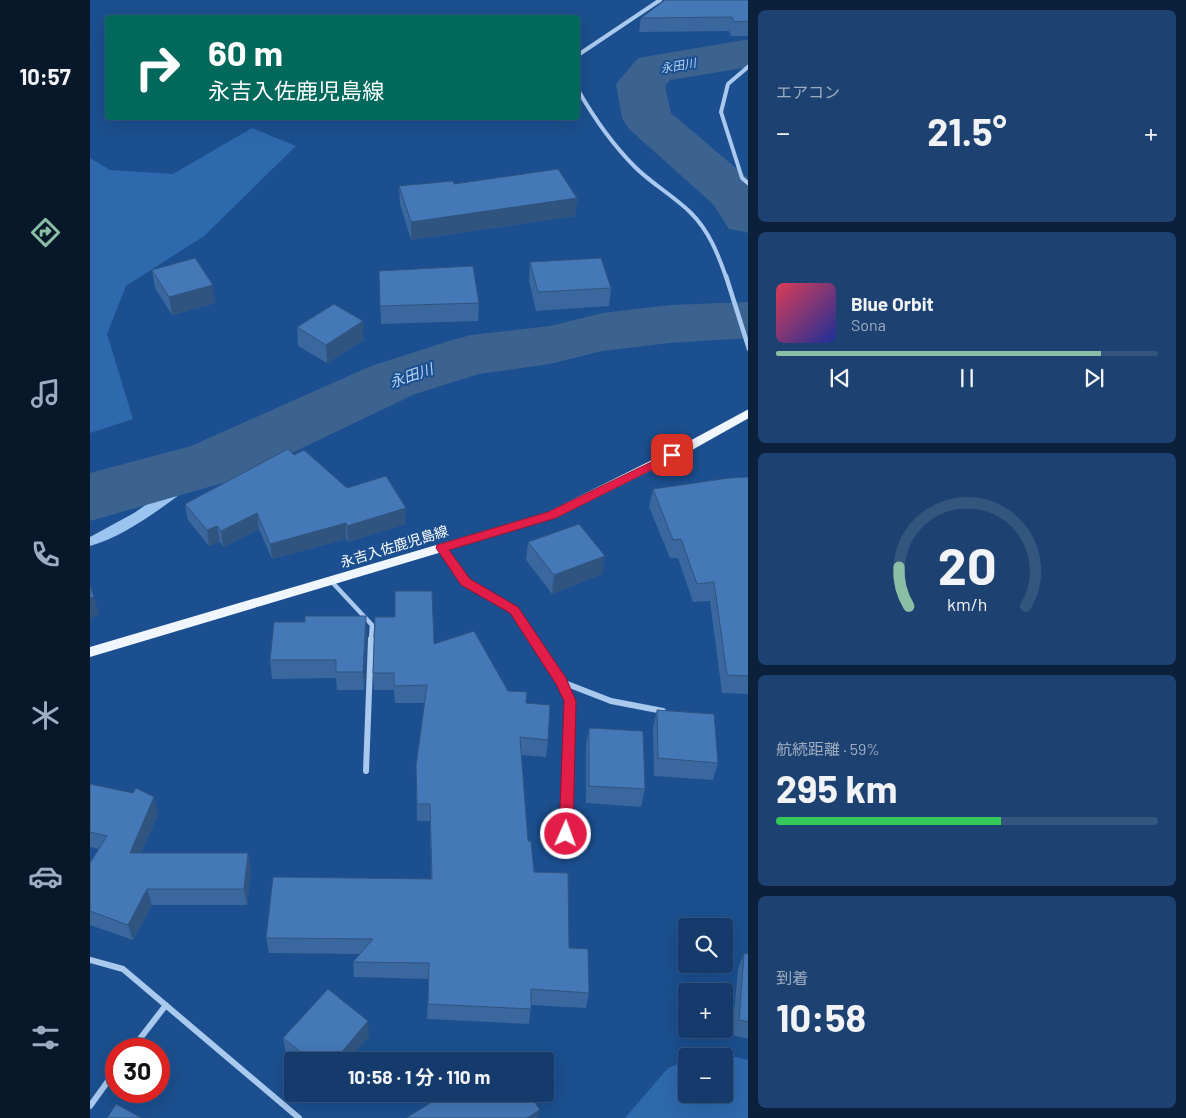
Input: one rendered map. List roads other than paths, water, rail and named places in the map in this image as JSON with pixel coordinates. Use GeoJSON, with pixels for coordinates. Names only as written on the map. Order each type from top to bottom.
{"type":"FeatureCollection","features":[{"type":"Feature","properties":{"kind":"main road","name":"永吉入佐鹿児島線"},"geometry":{"type":"LineString","coordinates":[[90,652],[552,515],[688,447],[748,413]]}},
{"type":"Feature","properties":{"kind":"street"},"geometry":{"type":"LineString","coordinates":[[580,54],[660,0]]}},
{"type":"Feature","properties":{"kind":"street"},"geometry":{"type":"LineString","coordinates":[[748,66],[728,84],[721,112],[742,178],[748,184]]}},
{"type":"Feature","properties":{"kind":"street"},"geometry":{"type":"LineString","coordinates":[[580,94],[587,106],[627,158],[645,177],[680,203],[703,227],[719,260],[748,349]]}},
{"type":"Feature","properties":{"kind":"street"},"geometry":{"type":"LineString","coordinates":[[441,548],[466,582],[514,610],[561,682],[570,701],[565,853]]}},
{"type":"Feature","properties":{"kind":"street"},"geometry":{"type":"LineString","coordinates":[[331,581],[372,625],[366,770]]}},
{"type":"Feature","properties":{"kind":"street"},"geometry":{"type":"LineString","coordinates":[[561,682],[591,695],[640,709],[668,711]]}},
{"type":"Feature","properties":{"kind":"street"},"geometry":{"type":"LineString","coordinates":[[90,960],[124,968],[299,1118]]}},
{"type":"Feature","properties":{"kind":"street"},"geometry":{"type":"LineString","coordinates":[[140,1038],[166,1005]]}},
{"type":"Feature","properties":{"kind":"street"},"geometry":{"type":"LineString","coordinates":[[90,1106],[105,1085]]}},
{"type":"Feature","properties":{"kind":"waterway","name":"永田川"},"geometry":{"type":"LineString","coordinates":[[748,53],[655,68],[640,84],[647,118],[732,193],[748,216]]}},
{"type":"Feature","properties":{"kind":"waterway","name":"永田川"},"geometry":{"type":"LineString","coordinates":[[90,497],[213,463],[393,380],[471,355],[550,345],[602,332],[670,324],[748,320]]}},
{"type":"Feature","properties":{"kind":"waterway"},"geometry":{"type":"LineString","coordinates":[[90,542],[139,516],[213,463]]}}]}
